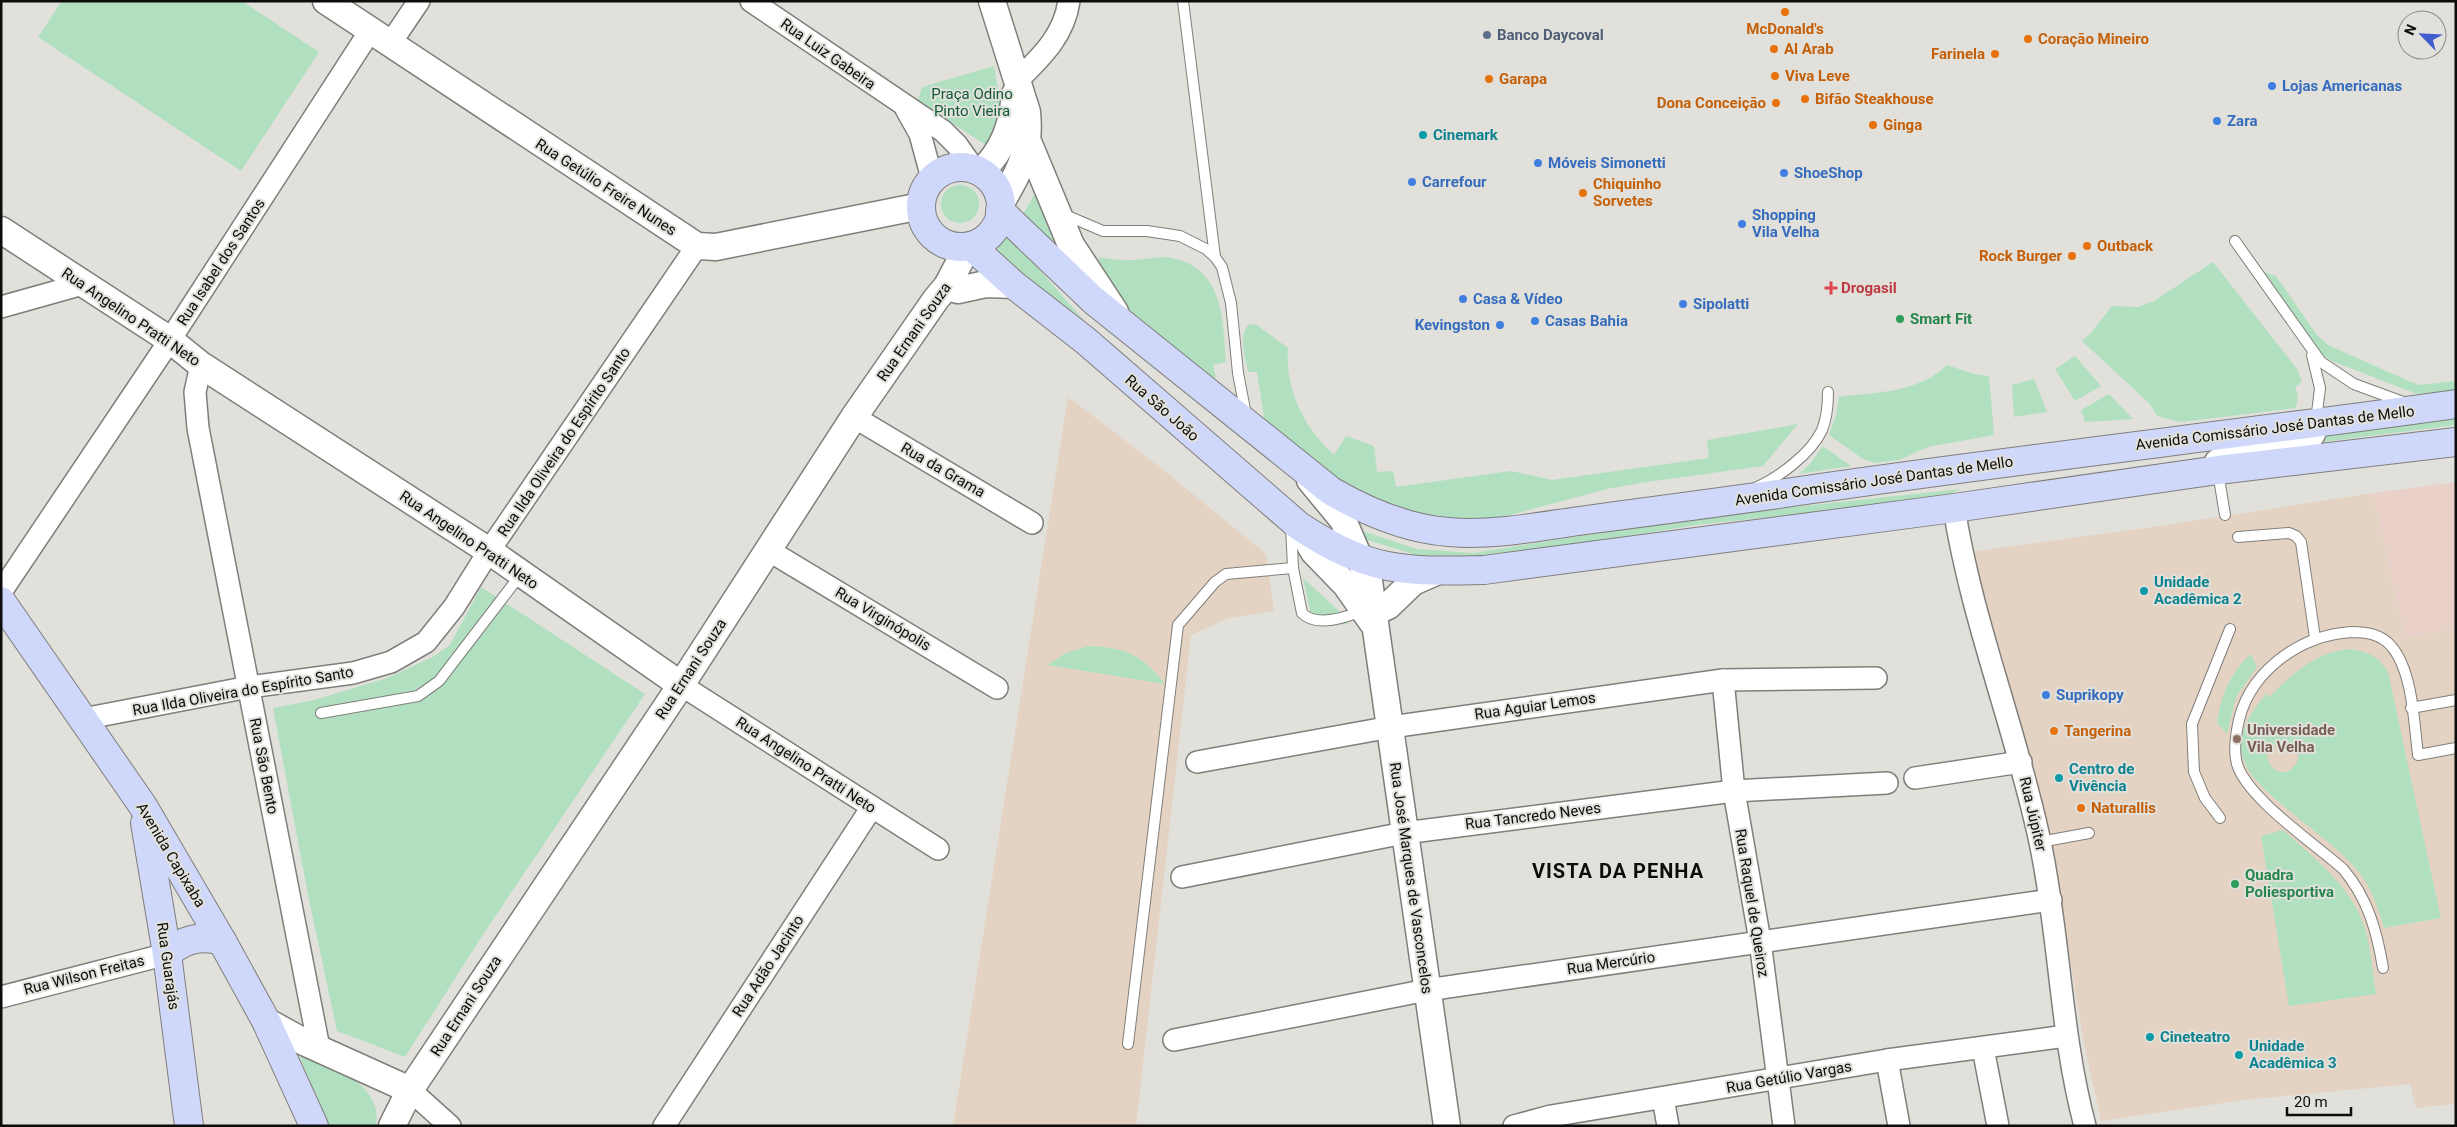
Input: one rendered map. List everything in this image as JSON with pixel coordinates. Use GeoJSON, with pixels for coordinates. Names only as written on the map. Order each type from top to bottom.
{"type":"FeatureCollection","features":[{"type":"Feature","properties":{"kind":"main road"},"geometry":{"type":"LineString","coordinates":[[1000,207],[991,233],[969,246],[948,246],[939,241],[927,229],[920,206],[924,191],[932,178],[952,168],[977,170],[992,182],[1000,207],[1093,300],[1305,471]]}},
{"type":"Feature","properties":{"kind":"main road","name":"Rua São João"},"geometry":{"type":"LineString","coordinates":[[969,246],[1014,285],[1086,342],[1295,523],[1336,549],[1359,560]]}},
{"type":"Feature","properties":{"kind":"main road","name":"Avenida Comissário José Dantas de Mello"},"geometry":{"type":"LineString","coordinates":[[1305,471],[1355,505],[1402,523],[1450,532],[1480,532],[1543,526],[1932,472],[2446,406]]}},
{"type":"Feature","properties":{"kind":"main road"},"geometry":{"type":"LineString","coordinates":[[1359,560],[1385,568],[1438,571],[1484,570],[1954,508],[2209,471],[2456,442]]}},
{"type":"Feature","properties":{"kind":"main road","name":"Avenida Capixaba"},"geometry":{"type":"LineString","coordinates":[[1,601],[142,806],[222,941],[266,1021],[314,1126]]}},
{"type":"Feature","properties":{"kind":"main road","name":"Rua Guarajás"},"geometry":{"type":"LineString","coordinates":[[142,806],[167,954],[189,1126]]}},
{"type":"Feature","properties":{"kind":"main road"},"geometry":{"type":"LineString","coordinates":[[167,954],[176,946],[199,937],[222,941]]}},
{"type":"Feature","properties":{"kind":"street","name":"Rua Getúlio Freire Nunes"},"geometry":{"type":"LineString","coordinates":[[326,1],[697,246]]}},
{"type":"Feature","properties":{"kind":"street","name":"Rua Isabel dos Santos"},"geometry":{"type":"LineString","coordinates":[[1,592],[170,340],[380,37],[419,1]]}},
{"type":"Feature","properties":{"kind":"street","name":"Rua Luiz Gabeira"},"geometry":{"type":"LineString","coordinates":[[751,1],[904,107],[943,131],[977,170]]}},
{"type":"Feature","properties":{"kind":"street"},"geometry":{"type":"LineString","coordinates":[[992,1],[1027,112],[1028,144],[1071,245],[1124,324]]}},
{"type":"Feature","properties":{"kind":"street"},"geometry":{"type":"LineString","coordinates":[[977,170],[998,153],[1007,137],[1013,120],[1017,81],[1048,50],[1060,33],[1068,1]]}},
{"type":"Feature","properties":{"kind":"street","name":"Rua Luiz Gabeira"},"geometry":{"type":"LineString","coordinates":[[904,107],[920,134],[932,178]]}},
{"type":"Feature","properties":{"kind":"street"},"geometry":{"type":"LineString","coordinates":[[1000,207],[1016,176],[1028,144]]}},
{"type":"Feature","properties":{"kind":"street"},"geometry":{"type":"LineString","coordinates":[[697,246],[716,247],[920,206]]}},
{"type":"Feature","properties":{"kind":"street","name":"Rua Angelino Pratti Neto"},"geometry":{"type":"LineString","coordinates":[[1,230],[170,340],[202,365],[489,551],[681,685],[938,849]]}},
{"type":"Feature","properties":{"kind":"street","name":"Rua Ilda Oliveira do Espírito Santo"},"geometry":{"type":"LineString","coordinates":[[83,718],[249,687],[353,673],[391,662],[426,642],[454,607],[489,551],[697,246]]}},
{"type":"Feature","properties":{"kind":"street","name":"Rua Ernani Souza"},"geometry":{"type":"LineString","coordinates":[[392,1125],[410,1090],[681,685],[854,418],[936,299],[948,286],[969,246]]}},
{"type":"Feature","properties":{"kind":"street"},"geometry":{"type":"LineString","coordinates":[[1,307],[83,284]]}},
{"type":"Feature","properties":{"kind":"street"},"geometry":{"type":"LineString","coordinates":[[948,286],[958,290],[986,284],[1014,285]]}},
{"type":"Feature","properties":{"kind":"street","name":"Rua São Bento"},"geometry":{"type":"LineString","coordinates":[[202,365],[195,392],[198,428],[319,1048]]}},
{"type":"Feature","properties":{"kind":"street","name":"Rua da Grama"},"geometry":{"type":"LineString","coordinates":[[854,418],[1032,522]]}},
{"type":"Feature","properties":{"kind":"street"},"geometry":{"type":"LineString","coordinates":[[2209,471],[2217,462],[2239,454],[2297,446],[2308,440],[2314,432],[2315,424]]}},
{"type":"Feature","properties":{"kind":"street","name":"Rua José Marques de Vasconcelos"},"geometry":{"type":"LineString","coordinates":[[1305,471],[1318,493],[1343,520],[1353,538],[1359,560],[1369,581],[1371,617],[1391,727],[1426,990],[1447,1126]]}},
{"type":"Feature","properties":{"kind":"street","name":"Rua Júpiter"},"geometry":{"type":"LineString","coordinates":[[1954,508],[1959,542],[1994,679],[2021,762],[2040,842],[2050,900],[2066,1036],[2084,1126]]}},
{"type":"Feature","properties":{"kind":"street","name":"Rua José Marques de Vasconcelos"},"geometry":{"type":"LineString","coordinates":[[1295,523],[1314,552],[1346,585],[1371,617]]}},
{"type":"Feature","properties":{"kind":"street","name":"Rua Virginópolis"},"geometry":{"type":"LineString","coordinates":[[768,550],[997,688]]}},
{"type":"Feature","properties":{"kind":"street"},"geometry":{"type":"LineString","coordinates":[[1371,617],[1388,606],[1413,582],[1438,571]]}},
{"type":"Feature","properties":{"kind":"street","name":"Rua Aguiar Lemos"},"geometry":{"type":"LineString","coordinates":[[1198,762],[1391,727],[1723,680],[1876,678]]}},
{"type":"Feature","properties":{"kind":"street","name":"Rua Raquel de Queiroz"},"geometry":{"type":"LineString","coordinates":[[1723,680],[1734,791],[1760,941],[1784,1126]]}},
{"type":"Feature","properties":{"kind":"street"},"geometry":{"type":"LineString","coordinates":[[1915,778],[2021,762]]}},
{"type":"Feature","properties":{"kind":"street","name":"Rua Tancredo Neves"},"geometry":{"type":"LineString","coordinates":[[1182,877],[1404,833],[1734,791],[1887,783]]}},
{"type":"Feature","properties":{"kind":"street","name":"Rua Adão Jacinto"},"geometry":{"type":"LineString","coordinates":[[664,1126],[872,807]]}},
{"type":"Feature","properties":{"kind":"street","name":"Rua Mercúrio"},"geometry":{"type":"LineString","coordinates":[[1174,1040],[1426,990],[2050,900]]}},
{"type":"Feature","properties":{"kind":"street","name":"Rua Wilson Freitas"},"geometry":{"type":"LineString","coordinates":[[1,996],[167,954]]}},
{"type":"Feature","properties":{"kind":"street"},"geometry":{"type":"LineString","coordinates":[[266,1021],[410,1090],[450,1126]]}},
{"type":"Feature","properties":{"kind":"street","name":"Rua Getúlio Vargas"},"geometry":{"type":"LineString","coordinates":[[1514,1126],[1551,1121],[1662,1098],[1887,1060],[2066,1036]]}},
{"type":"Feature","properties":{"kind":"street"},"geometry":{"type":"LineString","coordinates":[[1983,1048],[1998,1126]]}},
{"type":"Feature","properties":{"kind":"street"},"geometry":{"type":"LineString","coordinates":[[1887,1060],[1899,1126]]}},
{"type":"Feature","properties":{"kind":"street"},"geometry":{"type":"LineString","coordinates":[[365,1070],[385,1093],[392,1125]]}},
{"type":"Feature","properties":{"kind":"street"},"geometry":{"type":"LineString","coordinates":[[1662,1098],[1668,1126]]}},
{"type":"Feature","properties":{"kind":"lane"},"geometry":{"type":"LineString","coordinates":[[1183,1],[1214,257]]}},
{"type":"Feature","properties":{"kind":"lane"},"geometry":{"type":"LineString","coordinates":[[1056,210],[1102,231],[1147,231],[1180,236],[1194,242],[1214,257],[1222,266],[1231,303],[1238,373],[1248,424]]}},
{"type":"Feature","properties":{"kind":"lane"},"geometry":{"type":"LineString","coordinates":[[2235,241],[2309,347],[2332,372],[2354,384],[2390,398],[2446,406]]}},
{"type":"Feature","properties":{"kind":"lane"},"geometry":{"type":"LineString","coordinates":[[2309,347],[2316,364],[2320,388],[2315,424]]}},
{"type":"Feature","properties":{"kind":"lane"},"geometry":{"type":"LineString","coordinates":[[1698,505],[1739,495],[1760,486],[1793,465],[1822,431],[1828,403],[1828,392]]}},
{"type":"Feature","properties":{"kind":"lane"},"geometry":{"type":"LineString","coordinates":[[2209,471],[2225,515]]}},
{"type":"Feature","properties":{"kind":"lane"},"geometry":{"type":"LineString","coordinates":[[1295,523],[1293,568],[1302,613],[1305,616],[1332,620],[1371,617]]}},
{"type":"Feature","properties":{"kind":"lane"},"geometry":{"type":"LineString","coordinates":[[2238,537],[2289,533],[2296,536],[2301,542],[2315,638]]}},
{"type":"Feature","properties":{"kind":"lane"},"geometry":{"type":"LineString","coordinates":[[1128,1044],[1178,625],[1214,582],[1226,574],[1293,568]]}},
{"type":"Feature","properties":{"kind":"lane"},"geometry":{"type":"LineString","coordinates":[[321,713],[418,696],[439,681],[522,574]]}},
{"type":"Feature","properties":{"kind":"lane"},"geometry":{"type":"LineString","coordinates":[[2220,818],[2205,798],[2194,772],[2192,724],[2230,629]]}},
{"type":"Feature","properties":{"kind":"lane"},"geometry":{"type":"LineString","coordinates":[[2383,968],[2377,934],[2355,883],[2343,869],[2260,798],[2244,780],[2237,763],[2235,744],[2239,717],[2248,695],[2265,672],[2280,658],[2315,638],[2343,633],[2364,632],[2380,637],[2392,646],[2402,665],[2418,755],[2456,748]]}},
{"type":"Feature","properties":{"kind":"lane"},"geometry":{"type":"LineString","coordinates":[[2411,708],[2456,700]]}},
{"type":"Feature","properties":{"kind":"lane"},"geometry":{"type":"LineString","coordinates":[[2040,842],[2089,833]]}},
{"type":"Feature","properties":{"kind":"shaded area"},"geometry":{"type":"Polygon","coordinates":[[[1068,397],[1156,464],[1266,554],[1274,611],[1229,618],[1191,635],[1136,1126],[953,1126],[1068,397]]]}},
{"type":"Feature","properties":{"kind":"shaded area"},"geometry":{"type":"Polygon","coordinates":[[[2456,482],[2456,628],[2405,638],[2373,493],[2456,482]]]}},
{"type":"Feature","properties":{"kind":"shaded area","name":"Universidade Vila Velha"},"geometry":{"type":"Polygon","coordinates":[[[2373,493],[2405,638],[2456,628],[2456,1104],[2416,1108],[2410,1084],[2243,1100],[2101,1121],[2084,1044],[2050,839],[1963,553],[2160,526],[2373,493]]]}},
{"type":"Feature","properties":{"kind":"green space"},"geometry":{"type":"Polygon","coordinates":[[[62,1],[242,1],[319,52],[241,171],[38,37],[62,1]]]}},
{"type":"Feature","properties":{"kind":"green space","name":"Praça Odino Pinto Vieira"},"geometry":{"type":"Polygon","coordinates":[[[994,66],[1003,120],[986,145],[918,101],[922,87],[994,66]]]}},
{"type":"Feature","properties":{"kind":"green space"},"geometry":{"type":"Polygon","coordinates":[[[960,185],[967,186],[973,191],[978,197],[978,211],[973,217],[967,222],[960,223],[953,222],[947,217],[942,211],[941,204],[942,197],[947,191],[953,186],[960,185]]]}},
{"type":"Feature","properties":{"kind":"green space"},"geometry":{"type":"Polygon","coordinates":[[[1035,193],[1056,248],[1022,216],[1035,193]]]}},
{"type":"Feature","properties":{"kind":"green space"},"geometry":{"type":"Polygon","coordinates":[[[1008,234],[1095,333],[1318,523],[1319,530],[992,257],[1008,234]]]}},
{"type":"Feature","properties":{"kind":"green space"},"geometry":{"type":"Polygon","coordinates":[[[1099,257],[1116,260],[1141,260],[1164,257],[1183,261],[1198,270],[1209,281],[1221,311],[1226,362],[1213,365],[1216,378],[1196,370],[1122,304],[1101,272],[1099,257]]]}},
{"type":"Feature","properties":{"kind":"green space"},"geometry":{"type":"Polygon","coordinates":[[[2213,262],[2297,369],[2302,382],[2295,387],[2298,396],[2296,408],[2181,422],[2157,416],[2150,404],[2082,341],[2091,333],[2112,306],[2138,307],[2154,301],[2213,262]]]}},
{"type":"Feature","properties":{"kind":"green space"},"geometry":{"type":"Polygon","coordinates":[[[2263,272],[2276,276],[2317,335],[2328,345],[2420,385],[2456,381],[2456,390],[2417,394],[2332,361],[2320,353],[2263,272]]]}},
{"type":"Feature","properties":{"kind":"green space"},"geometry":{"type":"Polygon","coordinates":[[[1250,324],[1257,325],[1288,348],[1288,364],[1293,393],[1305,420],[1323,444],[1334,455],[1346,436],[1374,446],[1377,472],[1393,471],[1396,487],[1511,471],[1552,480],[1709,458],[1707,440],[1798,424],[1763,466],[1607,489],[1506,516],[1472,521],[1412,515],[1337,483],[1265,423],[1257,372],[1248,372],[1244,353],[1244,333],[1250,324]]]}},
{"type":"Feature","properties":{"kind":"green space"},"geometry":{"type":"Polygon","coordinates":[[[2075,356],[2101,386],[2075,401],[2055,369],[2075,356]]]}},
{"type":"Feature","properties":{"kind":"green space"},"geometry":{"type":"Polygon","coordinates":[[[1947,365],[1974,374],[1989,376],[1994,435],[1928,447],[1899,460],[1875,463],[1863,459],[1829,435],[1836,415],[1839,397],[1897,390],[1923,381],[1947,365]]]}},
{"type":"Feature","properties":{"kind":"green space"},"geometry":{"type":"Polygon","coordinates":[[[2034,379],[2047,412],[2014,417],[2012,385],[2034,379]]]}},
{"type":"Feature","properties":{"kind":"green space"},"geometry":{"type":"Polygon","coordinates":[[[2109,394],[2133,419],[2085,422],[2081,410],[2109,394]]]}},
{"type":"Feature","properties":{"kind":"green space"},"geometry":{"type":"Polygon","coordinates":[[[2456,418],[2456,425],[2322,442],[2321,436],[2456,418]]]}},
{"type":"Feature","properties":{"kind":"green space"},"geometry":{"type":"Polygon","coordinates":[[[1823,446],[1851,466],[1799,474],[1809,465],[1823,446]]]}},
{"type":"Feature","properties":{"kind":"green space"},"geometry":{"type":"Polygon","coordinates":[[[1960,489],[1940,499],[1696,525],[1507,556],[1446,558],[1416,555],[1364,539],[1356,529],[1417,549],[1473,553],[1693,518],[1960,489]]]}},
{"type":"Feature","properties":{"kind":"green space"},"geometry":{"type":"Polygon","coordinates":[[[1303,578],[1339,611],[1348,624],[1328,625],[1311,614],[1303,578]]]}},
{"type":"Feature","properties":{"kind":"green space"},"geometry":{"type":"Polygon","coordinates":[[[481,587],[645,694],[484,933],[405,1057],[337,1031],[308,895],[273,708],[314,700],[387,678],[433,657],[450,645],[481,587]]]}},
{"type":"Feature","properties":{"kind":"green space"},"geometry":{"type":"Polygon","coordinates":[[[1088,646],[1112,648],[1132,654],[1157,674],[1165,684],[1047,665],[1066,653],[1088,646]]]}},
{"type":"Feature","properties":{"kind":"green space"},"geometry":{"type":"Polygon","coordinates":[[[2348,649],[2371,655],[2388,672],[2441,918],[2384,928],[2371,891],[2364,878],[2334,847],[2287,809],[2258,782],[2248,769],[2242,756],[2241,743],[2245,728],[2253,711],[2267,693],[2269,698],[2304,666],[2336,651],[2348,649]],[[2285,741],[2274,744],[2269,750],[2267,757],[2270,764],[2281,772],[2288,771],[2295,765],[2298,758],[2294,748],[2285,741]]]}},
{"type":"Feature","properties":{"kind":"green space"},"geometry":{"type":"Polygon","coordinates":[[[2251,654],[2257,667],[2236,697],[2227,734],[2217,723],[2221,704],[2232,677],[2251,654]]]}},
{"type":"Feature","properties":{"kind":"green space"},"geometry":{"type":"Polygon","coordinates":[[[2283,830],[2327,870],[2355,905],[2367,936],[2376,994],[2289,1006],[2261,836],[2283,830]]]}},
{"type":"Feature","properties":{"kind":"green space"},"geometry":{"type":"Polygon","coordinates":[[[299,1055],[340,1071],[364,1088],[372,1099],[376,1111],[376,1126],[329,1126],[299,1055]]]}},
{"type":"Feature","properties":{"kind":"place","name":"McDonald's"},"geometry":{"type":"Point","coordinates":[1785,12]}},
{"type":"Feature","properties":{"kind":"place","name":"Banco Daycoval"},"geometry":{"type":"Point","coordinates":[1487,35]}},
{"type":"Feature","properties":{"kind":"place","name":"Coração Mineiro"},"geometry":{"type":"Point","coordinates":[2028,39]}},
{"type":"Feature","properties":{"kind":"place","name":"Al Arab"},"geometry":{"type":"Point","coordinates":[1774,49]}},
{"type":"Feature","properties":{"kind":"place","name":"Farinela"},"geometry":{"type":"Point","coordinates":[1995,54]}},
{"type":"Feature","properties":{"kind":"place","name":"Viva Leve"},"geometry":{"type":"Point","coordinates":[1775,76]}},
{"type":"Feature","properties":{"kind":"place","name":"Garapa"},"geometry":{"type":"Point","coordinates":[1489,79]}},
{"type":"Feature","properties":{"kind":"place","name":"Lojas Americanas"},"geometry":{"type":"Point","coordinates":[2272,86]}},
{"type":"Feature","properties":{"kind":"place","name":"Bifão Steakhouse"},"geometry":{"type":"Point","coordinates":[1805,99]}},
{"type":"Feature","properties":{"kind":"place","name":"Dona Conceição"},"geometry":{"type":"Point","coordinates":[1776,103]}},
{"type":"Feature","properties":{"kind":"place","name":"Zara"},"geometry":{"type":"Point","coordinates":[2217,121]}},
{"type":"Feature","properties":{"kind":"place","name":"Ginga"},"geometry":{"type":"Point","coordinates":[1873,125]}},
{"type":"Feature","properties":{"kind":"place","name":"Cinemark"},"geometry":{"type":"Point","coordinates":[1423,135]}},
{"type":"Feature","properties":{"kind":"place","name":"Móveis Simonetti"},"geometry":{"type":"Point","coordinates":[1538,163]}},
{"type":"Feature","properties":{"kind":"place","name":"ShoeShop"},"geometry":{"type":"Point","coordinates":[1784,173]}},
{"type":"Feature","properties":{"kind":"place","name":"Carrefour"},"geometry":{"type":"Point","coordinates":[1412,182]}},
{"type":"Feature","properties":{"kind":"place","name":"Chiquinho Sorvetes"},"geometry":{"type":"Point","coordinates":[1583,193]}},
{"type":"Feature","properties":{"kind":"place","name":"Shopping Vila Velha"},"geometry":{"type":"Point","coordinates":[1742,224]}},
{"type":"Feature","properties":{"kind":"place","name":"Outback"},"geometry":{"type":"Point","coordinates":[2087,246]}},
{"type":"Feature","properties":{"kind":"place","name":"Rock Burger"},"geometry":{"type":"Point","coordinates":[2072,256]}},
{"type":"Feature","properties":{"kind":"place","name":"Drogasil"},"geometry":{"type":"Point","coordinates":[1831,288]}},
{"type":"Feature","properties":{"kind":"place","name":"Casa & Vídeo"},"geometry":{"type":"Point","coordinates":[1463,299]}},
{"type":"Feature","properties":{"kind":"place","name":"Sipolatti"},"geometry":{"type":"Point","coordinates":[1683,304]}},
{"type":"Feature","properties":{"kind":"place","name":"Smart Fit"},"geometry":{"type":"Point","coordinates":[1900,319]}},
{"type":"Feature","properties":{"kind":"place","name":"Casas Bahia"},"geometry":{"type":"Point","coordinates":[1535,321]}},
{"type":"Feature","properties":{"kind":"place","name":"Kevingston"},"geometry":{"type":"Point","coordinates":[1500,325]}},
{"type":"Feature","properties":{"kind":"place","name":"Unidade Acadêmica 2"},"geometry":{"type":"Point","coordinates":[2144,591]}},
{"type":"Feature","properties":{"kind":"place","name":"Suprikopy"},"geometry":{"type":"Point","coordinates":[2046,695]}},
{"type":"Feature","properties":{"kind":"place","name":"Tangerina"},"geometry":{"type":"Point","coordinates":[2054,731]}},
{"type":"Feature","properties":{"kind":"place","name":"Universidade Vila Velha"},"geometry":{"type":"Point","coordinates":[2237,739]}},
{"type":"Feature","properties":{"kind":"place","name":"Centro de Vivência"},"geometry":{"type":"Point","coordinates":[2059,778]}},
{"type":"Feature","properties":{"kind":"place","name":"Naturallis"},"geometry":{"type":"Point","coordinates":[2081,808]}},
{"type":"Feature","properties":{"kind":"place","name":"Quadra Poliesportiva"},"geometry":{"type":"Point","coordinates":[2235,884]}},
{"type":"Feature","properties":{"kind":"place","name":"Cineteatro"},"geometry":{"type":"Point","coordinates":[2150,1037]}},
{"type":"Feature","properties":{"kind":"place","name":"Unidade Acadêmica 3"},"geometry":{"type":"Point","coordinates":[2239,1055]}},
{"type":"Feature","properties":{"kind":"district","name":"VISTA DA PENHA"},"geometry":{"type":"Point","coordinates":[1618,871]}}]}
